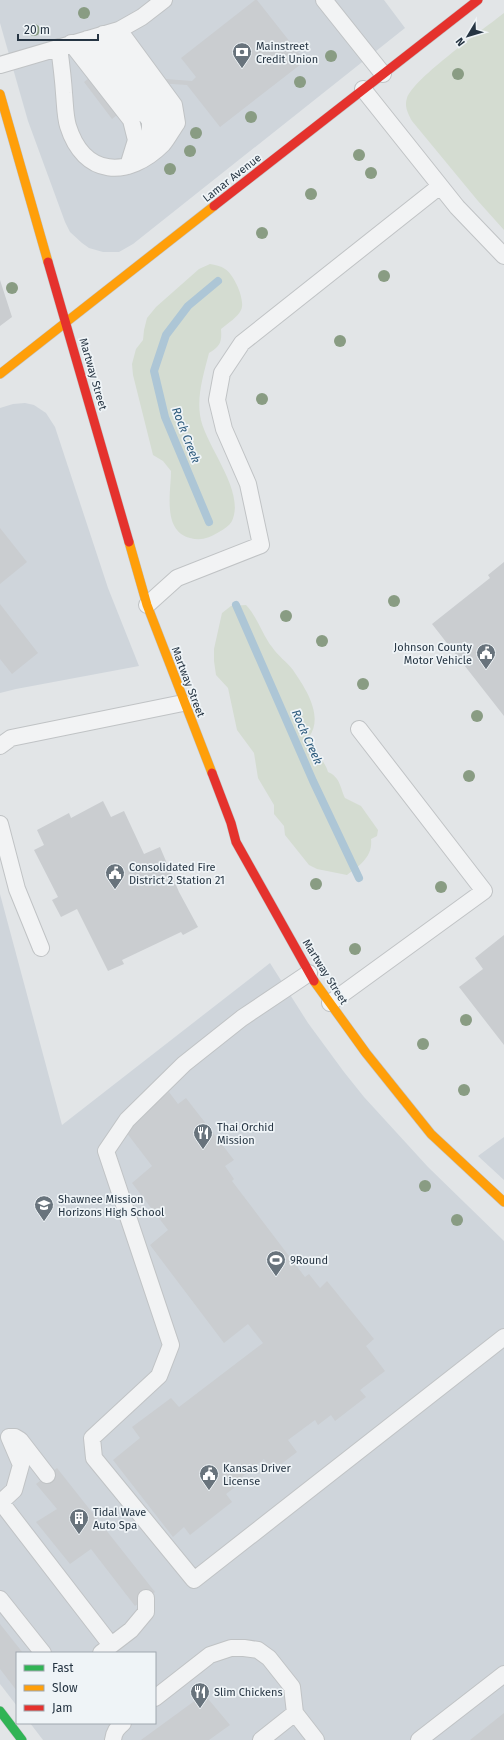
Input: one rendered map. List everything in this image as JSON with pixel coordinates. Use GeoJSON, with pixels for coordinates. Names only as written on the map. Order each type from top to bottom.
{"type":"FeatureCollection","features":[{"type":"Feature","properties":{"kind":"street","name":"Lamar Avenue"},"geometry":{"type":"LineString","coordinates":[[0,374],[478,0]]}},
{"type":"Feature","properties":{"kind":"street","name":"Martway Street"},"geometry":{"type":"LineString","coordinates":[[0,94],[147,605],[183,703],[231,823],[236,842],[309,973],[366,1053],[431,1134],[504,1202]]}},
{"type":"Feature","properties":{"kind":"street"},"geometry":{"type":"LineString","coordinates":[[6,1720],[22,1740]]}},
{"type":"Feature","properties":{"kind":"lane"},"geometry":{"type":"LineString","coordinates":[[0,65],[119,30],[164,0]]}},
{"type":"Feature","properties":{"kind":"lane"},"geometry":{"type":"LineString","coordinates":[[324,0],[383,74]]}},
{"type":"Feature","properties":{"kind":"lane"},"geometry":{"type":"LineString","coordinates":[[65,45],[67,125],[81,153],[92,162],[106,168],[121,168],[134,163],[163,143],[176,123],[174,105],[119,30]]}},
{"type":"Feature","properties":{"kind":"lane"},"geometry":{"type":"LineString","coordinates":[[103,34],[161,110],[163,143]]}},
{"type":"Feature","properties":{"kind":"lane"},"geometry":{"type":"LineString","coordinates":[[87,39],[150,121],[150,142],[134,163]]}},
{"type":"Feature","properties":{"kind":"lane"},"geometry":{"type":"LineString","coordinates":[[65,45],[131,120],[136,140],[134,163]]}},
{"type":"Feature","properties":{"kind":"lane"},"geometry":{"type":"LineString","coordinates":[[364,89],[457,207],[504,256]]}},
{"type":"Feature","properties":{"kind":"lane"},"geometry":{"type":"LineString","coordinates":[[147,605],[177,578],[261,545],[248,484],[224,429],[217,400],[222,373],[242,344],[440,186]]}},
{"type":"Feature","properties":{"kind":"lane"},"geometry":{"type":"LineString","coordinates":[[0,746],[11,738],[183,703]]}},
{"type":"Feature","properties":{"kind":"lane"},"geometry":{"type":"LineString","coordinates":[[330,1003],[484,891],[358,729]]}},
{"type":"Feature","properties":{"kind":"lane"},"geometry":{"type":"LineString","coordinates":[[0,824],[17,889],[41,948]]}},
{"type":"Feature","properties":{"kind":"lane"},"geometry":{"type":"LineString","coordinates":[[309,973],[242,1018],[184,1064],[127,1120],[106,1151],[171,1345],[159,1376],[92,1438],[94,1458],[194,1580],[504,1337]]}},
{"type":"Feature","properties":{"kind":"lane"},"geometry":{"type":"LineString","coordinates":[[47,1476],[20,1440],[15,1437],[4,1438],[21,1465],[14,1490],[0,1502],[106,1649],[131,1630],[146,1612],[146,1598]]}},
{"type":"Feature","properties":{"kind":"lane"},"geometry":{"type":"LineString","coordinates":[[0,1599],[42,1652]]}},
{"type":"Feature","properties":{"kind":"lane"},"geometry":{"type":"LineString","coordinates":[[156,1697],[210,1654],[231,1648],[258,1650],[269,1658],[292,1687],[295,1713],[316,1740]]}},
{"type":"Feature","properties":{"kind":"lane"},"geometry":{"type":"LineString","coordinates":[[419,1740],[504,1674]]}},
{"type":"Feature","properties":{"kind":"lane"},"geometry":{"type":"LineString","coordinates":[[261,1740],[295,1713]]}},
{"type":"Feature","properties":{"kind":"lane"},"geometry":{"type":"LineString","coordinates":[[113,1740],[118,1727],[122,1724]]}},
{"type":"Feature","properties":{"kind":"shaded area"},"geometry":{"type":"Polygon","coordinates":[[[0,0],[384,0],[405,28],[133,244],[119,252],[103,252],[89,248],[82,243],[70,232],[65,222],[28,121],[0,23],[0,0]]]}},
{"type":"Feature","properties":{"kind":"shaded area"},"geometry":{"type":"Polygon","coordinates":[[[504,13],[504,230],[412,121],[406,104],[407,98],[412,89],[422,79],[451,54],[504,13]]]}},
{"type":"Feature","properties":{"kind":"shaded area"},"geometry":{"type":"Polygon","coordinates":[[[210,264],[222,267],[232,276],[241,294],[242,300],[240,312],[221,329],[220,344],[209,353],[199,399],[200,415],[203,427],[229,482],[235,509],[230,524],[212,536],[198,539],[190,538],[181,534],[175,528],[170,510],[171,471],[163,461],[153,455],[133,375],[132,364],[136,349],[143,340],[147,318],[156,307],[199,269],[210,264]]]}},
{"type":"Feature","properties":{"kind":"shaded area"},"geometry":{"type":"Polygon","coordinates":[[[25,403],[34,405],[46,413],[55,427],[108,588],[139,666],[0,693],[0,408],[13,404],[25,403]]]}},
{"type":"Feature","properties":{"kind":"shaded area"},"geometry":{"type":"Polygon","coordinates":[[[246,605],[254,615],[269,642],[293,670],[308,694],[312,703],[315,720],[309,737],[328,772],[335,777],[341,786],[345,798],[361,806],[378,830],[377,836],[371,839],[368,856],[361,864],[347,875],[317,869],[309,865],[285,835],[284,826],[274,814],[274,805],[258,778],[254,753],[237,730],[228,688],[216,675],[214,649],[222,613],[231,606],[246,605]]]}},
{"type":"Feature","properties":{"kind":"shaded area"},"geometry":{"type":"Polygon","coordinates":[[[0,894],[62,1125],[270,963],[308,1023],[364,1097],[428,1167],[504,1241],[504,1740],[43,1740],[31,1724],[156,1724],[156,1652],[16,1652],[16,1705],[0,1684],[0,894]]]}},
{"type":"Feature","properties":{"kind":"shaded area"},"geometry":{"type":"Polygon","coordinates":[[[504,1137],[504,1180],[478,1156],[504,1137]]]}},
{"type":"Feature","properties":{"kind":"building","name":"Mainstreet Credit Union"},"geometry":{"type":"Polygon","coordinates":[[[255,0],[257,0],[305,61],[220,127],[187,85],[157,83],[112,119],[84,82],[129,47],[153,78],[192,81],[196,77],[181,58],[255,0]]]}},
{"type":"Feature","properties":{"kind":"building"},"geometry":{"type":"Polygon","coordinates":[[[0,280],[12,317],[0,326],[0,280]]]}},
{"type":"Feature","properties":{"kind":"building"},"geometry":{"type":"Polygon","coordinates":[[[0,528],[27,562],[0,584],[0,528]]]}},
{"type":"Feature","properties":{"kind":"building","name":"Johnson County Motor Vehicle"},"geometry":{"type":"Polygon","coordinates":[[[504,562],[504,716],[432,624],[490,578],[488,575],[504,562]]]}},
{"type":"Feature","properties":{"kind":"building"},"geometry":{"type":"Polygon","coordinates":[[[0,604],[38,653],[12,674],[0,659],[0,604]]]}},
{"type":"Feature","properties":{"kind":"building"},"geometry":{"type":"Polygon","coordinates":[[[103,801],[111,817],[124,811],[144,854],[160,847],[179,892],[198,927],[183,935],[181,932],[122,960],[124,964],[108,971],[77,909],[61,917],[52,900],[58,897],[34,850],[44,845],[37,830],[69,813],[71,818],[103,801]]]}},
{"type":"Feature","properties":{"kind":"building"},"geometry":{"type":"Polygon","coordinates":[[[504,935],[504,1045],[459,987],[483,969],[475,958],[504,935]]]}},
{"type":"Feature","properties":{"kind":"building"},"geometry":{"type":"Polygon","coordinates":[[[169,1092],[178,1104],[186,1098],[234,1160],[225,1166],[234,1179],[232,1181],[305,1277],[309,1274],[320,1288],[327,1281],[374,1339],[366,1346],[385,1371],[360,1390],[366,1397],[335,1421],[331,1415],[318,1425],[315,1420],[288,1440],[297,1452],[272,1471],[264,1459],[237,1481],[239,1484],[226,1494],[232,1502],[190,1535],[184,1527],[173,1537],[113,1460],[140,1438],[132,1427],[171,1398],[179,1407],[263,1343],[248,1324],[224,1343],[150,1245],[168,1230],[132,1183],[152,1166],[123,1128],[169,1092]]]}},
{"type":"Feature","properties":{"kind":"building","name":"Tidal Wave Auto Spa"},"geometry":{"type":"Polygon","coordinates":[[[57,1468],[155,1592],[135,1606],[91,1549],[70,1564],[36,1522],[57,1509],[36,1484],[57,1468]]]}},
{"type":"Feature","properties":{"kind":"building"},"geometry":{"type":"Polygon","coordinates":[[[0,1624],[22,1652],[16,1652],[16,1690],[0,1669],[0,1624]]]}},
{"type":"Feature","properties":{"kind":"building","name":"Slim Chickens"},"geometry":{"type":"Polygon","coordinates":[[[204,1694],[230,1725],[209,1740],[141,1740],[204,1694]]]}},
{"type":"Feature","properties":{"kind":"building"},"geometry":{"type":"Polygon","coordinates":[[[504,1713],[504,1740],[470,1740],[504,1713]]]}},
{"type":"Feature","properties":{"kind":"waterway","name":"Rock Creek"},"geometry":{"type":"LineString","coordinates":[[209,522],[165,417],[154,371],[166,335],[188,306],[218,281]]}},
{"type":"Feature","properties":{"kind":"waterway","name":"Rock Creek"},"geometry":{"type":"LineString","coordinates":[[236,605],[313,781],[359,878]]}},
{"type":"Feature","properties":{"kind":"traffic: fast"},"geometry":{"type":"LineString","coordinates":[[0,1711],[22,1740]]}},
{"type":"Feature","properties":{"kind":"traffic: slow"},"geometry":{"type":"LineString","coordinates":[[0,94],[48,262]]}},
{"type":"Feature","properties":{"kind":"traffic: slow"},"geometry":{"type":"LineString","coordinates":[[0,374],[214,206]]}},
{"type":"Feature","properties":{"kind":"traffic: slow"},"geometry":{"type":"LineString","coordinates":[[129,542],[147,605],[212,773]]}},
{"type":"Feature","properties":{"kind":"traffic: slow"},"geometry":{"type":"LineString","coordinates":[[314,981],[366,1053],[431,1134],[504,1202]]}},
{"type":"Feature","properties":{"kind":"traffic: jam"},"geometry":{"type":"LineString","coordinates":[[214,206],[478,0]]}},
{"type":"Feature","properties":{"kind":"traffic: jam"},"geometry":{"type":"LineString","coordinates":[[48,262],[129,542]]}},
{"type":"Feature","properties":{"kind":"traffic: jam"},"geometry":{"type":"LineString","coordinates":[[212,773],[231,823],[236,842],[314,981]]}},
{"type":"Feature","properties":{"kind":"place","name":"Mainstreet Credit Union"},"geometry":{"type":"Point","coordinates":[242,69]}},
{"type":"Feature","properties":{"kind":"place","name":"Johnson County Motor Vehicle"},"geometry":{"type":"Point","coordinates":[486,670]}},
{"type":"Feature","properties":{"kind":"place","name":"Consolidated Fire District 2 Station 21"},"geometry":{"type":"Point","coordinates":[115,890]}},
{"type":"Feature","properties":{"kind":"place","name":"Thai Orchid Mission"},"geometry":{"type":"Point","coordinates":[203,1150]}},
{"type":"Feature","properties":{"kind":"place","name":"Shawnee Mission Horizons High School"},"geometry":{"type":"Point","coordinates":[44,1222]}},
{"type":"Feature","properties":{"kind":"place","name":"9Round"},"geometry":{"type":"Point","coordinates":[276,1277]}},
{"type":"Feature","properties":{"kind":"place","name":"Kansas Driver License"},"geometry":{"type":"Point","coordinates":[209,1491]}},
{"type":"Feature","properties":{"kind":"place","name":"Tidal Wave Auto Spa"},"geometry":{"type":"Point","coordinates":[79,1535]}},
{"type":"Feature","properties":{"kind":"place","name":"Slim Chickens"},"geometry":{"type":"Point","coordinates":[200,1709]}}]}
